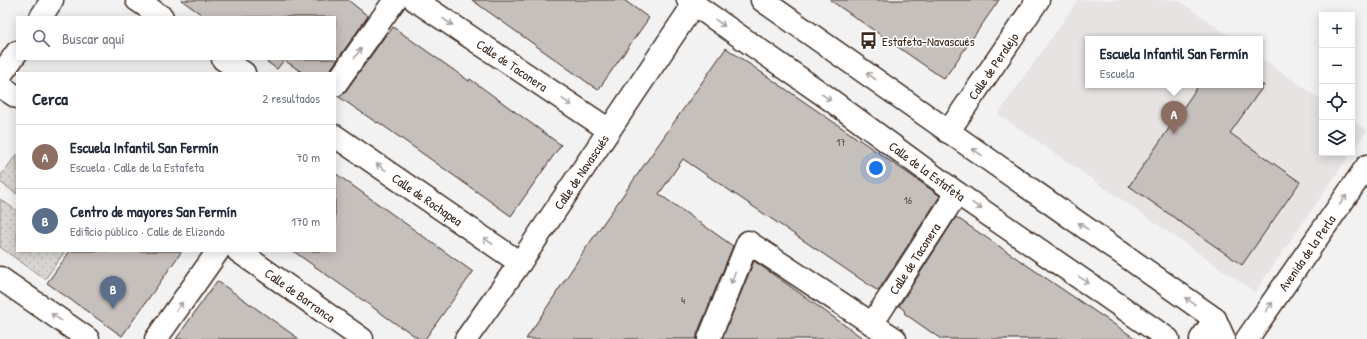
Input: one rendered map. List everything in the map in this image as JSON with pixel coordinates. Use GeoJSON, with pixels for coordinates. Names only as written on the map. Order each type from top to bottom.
{"type":"FeatureCollection","features":[{"type":"Feature","properties":{"kind":"street"},"geometry":{"type":"LineString","coordinates":[[42,16],[52,0]]}},
{"type":"Feature","properties":{"kind":"street"},"geometry":{"type":"LineString","coordinates":[[137,0],[161,16]]}},
{"type":"Feature","properties":{"kind":"street"},"geometry":{"type":"LineString","coordinates":[[336,84],[395,0]]}},
{"type":"Feature","properties":{"kind":"street","name":"Calle de Taconera"},"geometry":{"type":"LineString","coordinates":[[415,0],[610,130]]}},
{"type":"Feature","properties":{"kind":"street"},"geometry":{"type":"LineString","coordinates":[[762,0],[1215,318],[1224,339]]}},
{"type":"Feature","properties":{"kind":"street","name":"Calle de Peralejo"},"geometry":{"type":"LineString","coordinates":[[948,132],[1038,0]]}},
{"type":"Feature","properties":{"kind":"street","name":"Calle de Navascués"},"geometry":{"type":"LineString","coordinates":[[466,339],[520,263],[610,130],[691,2]]}},
{"type":"Feature","properties":{"kind":"street","name":"Calle de la Estafeta"},"geometry":{"type":"LineString","coordinates":[[691,2],[828,98],[957,193],[1168,339]]}},
{"type":"Feature","properties":{"kind":"street"},"geometry":{"type":"LineString","coordinates":[[0,76],[16,53]]}},
{"type":"Feature","properties":{"kind":"street"},"geometry":{"type":"LineString","coordinates":[[224,60],[242,72]]}},
{"type":"Feature","properties":{"kind":"street"},"geometry":{"type":"LineString","coordinates":[[0,86],[16,96]]}},
{"type":"Feature","properties":{"kind":"street","name":"Calle de Rochapea"},"geometry":{"type":"LineString","coordinates":[[336,137],[520,263]]}},
{"type":"Feature","properties":{"kind":"street","name":"Avenida de la Perla"},"geometry":{"type":"LineString","coordinates":[[1247,339],[1367,166]]}},
{"type":"Feature","properties":{"kind":"street","name":"Calle de Taconera"},"geometry":{"type":"LineString","coordinates":[[872,324],[957,193]]}},
{"type":"Feature","properties":{"kind":"street"},"geometry":{"type":"LineString","coordinates":[[709,339],[748,242],[895,339]]}},
{"type":"Feature","properties":{"kind":"street"},"geometry":{"type":"LineString","coordinates":[[156,339],[217,252]]}},
{"type":"Feature","properties":{"kind":"street","name":"Calle de Barranca"},"geometry":{"type":"LineString","coordinates":[[239,252],[362,339]]}},
{"type":"Feature","properties":{"kind":"street"},"geometry":{"type":"LineString","coordinates":[[0,278],[88,339]]}},
{"type":"Feature","properties":{"kind":"street"},"geometry":{"type":"LineString","coordinates":[[1201,339],[1215,318]]}},
{"type":"Feature","properties":{"kind":"shaded area"},"geometry":{"type":"Polygon","coordinates":[[[1078,0],[1178,0],[1230,36],[1085,36],[1085,88],[1263,88],[1263,59],[1319,98],[1319,156],[1349,156],[1255,292],[998,114],[1078,0]]]}},
{"type":"Feature","properties":{"kind":"shaded area"},"geometry":{"type":"Polygon","coordinates":[[[1355,122],[1367,130],[1355,148],[1355,122]]]}},
{"type":"Feature","properties":{"kind":"shaded area"},"geometry":{"type":"Polygon","coordinates":[[[16,155],[16,193],[0,182],[0,177],[16,155]]]}},
{"type":"Feature","properties":{"kind":"shaded area"},"geometry":{"type":"Polygon","coordinates":[[[0,199],[16,210],[16,252],[64,252],[45,279],[0,247],[0,199]]]}},
{"type":"Feature","properties":{"kind":"building"},"geometry":{"type":"Polygon","coordinates":[[[181,0],[348,0],[368,16],[329,72],[302,72],[284,60],[336,60],[336,16],[204,16],[181,0]]]}},
{"type":"Feature","properties":{"kind":"building"},"geometry":{"type":"Polygon","coordinates":[[[472,0],[624,0],[649,18],[598,90],[472,0]]]}},
{"type":"Feature","properties":{"kind":"building"},"geometry":{"type":"Polygon","coordinates":[[[830,0],[999,0],[944,79],[830,0]]]}},
{"type":"Feature","properties":{"kind":"building"},"geometry":{"type":"Polygon","coordinates":[[[393,27],[469,81],[470,79],[561,145],[511,216],[378,122],[377,123],[339,97],[345,92],[393,27]]]}},
{"type":"Feature","properties":{"kind":"building"},"geometry":{"type":"Polygon","coordinates":[[[726,48],[940,196],[878,291],[683,159],[659,194],[733,246],[697,334],[697,339],[526,339],[586,248],[726,48]]]}},
{"type":"Feature","properties":{"kind":"building"},"geometry":{"type":"Polygon","coordinates":[[[264,60],[284,60],[277,69],[264,60]]]}},
{"type":"Feature","properties":{"kind":"building"},"geometry":{"type":"Polygon","coordinates":[[[1197,88],[1262,88],[1230,133],[1300,182],[1242,265],[1129,186],[1197,88]]]}},
{"type":"Feature","properties":{"kind":"building"},"geometry":{"type":"Polygon","coordinates":[[[336,174],[473,272],[425,339],[419,339],[294,252],[336,252],[336,174]]]}},
{"type":"Feature","properties":{"kind":"building"},"geometry":{"type":"Polygon","coordinates":[[[956,217],[1136,339],[941,339],[905,314],[904,310],[899,306],[956,217]]]}},
{"type":"Feature","properties":{"kind":"building"},"geometry":{"type":"Polygon","coordinates":[[[69,252],[181,252],[122,336],[47,283],[69,252]]]}},
{"type":"Feature","properties":{"kind":"building"},"geometry":{"type":"Polygon","coordinates":[[[754,261],[791,287],[864,339],[722,339],[754,261]]]}},
{"type":"Feature","properties":{"kind":"building"},"geometry":{"type":"Polygon","coordinates":[[[217,281],[243,299],[299,339],[176,339],[217,281]]]}},
{"type":"Feature","properties":{"kind":"place","name":"Estafeta-Navascués"},"geometry":{"type":"Point","coordinates":[869,41]}},
{"type":"Feature","properties":{"kind":"place","name":"Escuela Infantil San Fermín"},"geometry":{"type":"Point","coordinates":[1174,134]}},
{"type":"Feature","properties":{"kind":"place","name":"Centro de mayores San Fermín"},"geometry":{"type":"Point","coordinates":[113,309]}}]}
